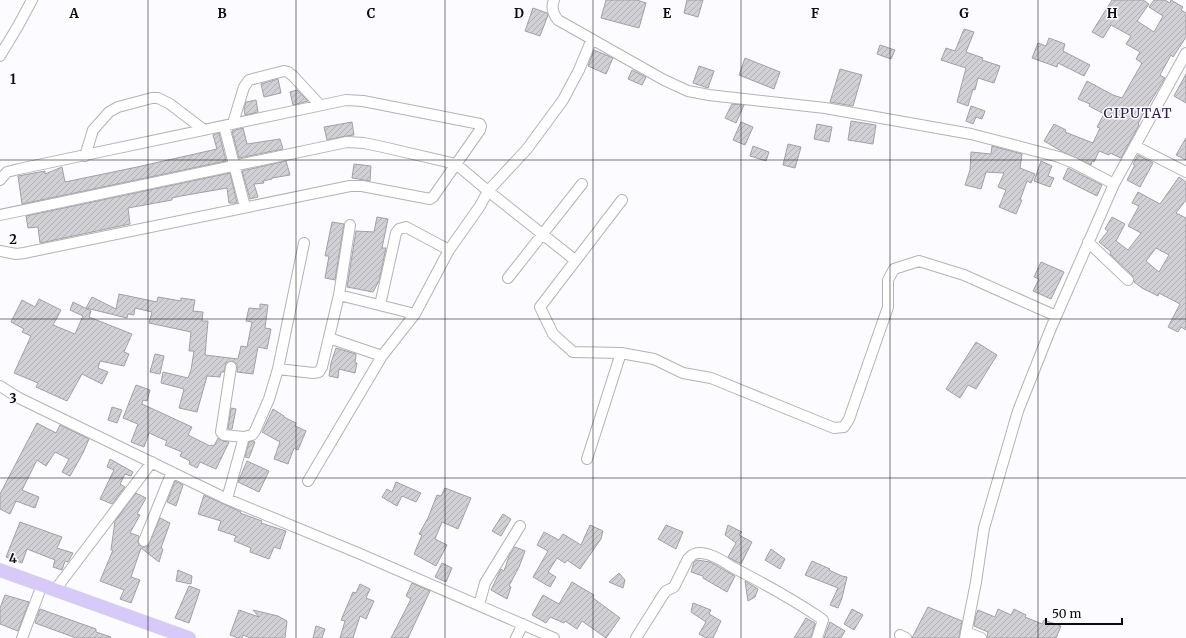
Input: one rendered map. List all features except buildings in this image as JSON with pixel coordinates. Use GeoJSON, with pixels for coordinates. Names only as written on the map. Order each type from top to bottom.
{"type":"FeatureCollection","features":[{"type":"Feature","properties":{"kind":"main road"},"geometry":{"type":"LineString","coordinates":[[0,570],[189,638]]}},
{"type":"Feature","properties":{"kind":"street"},"geometry":{"type":"LineString","coordinates":[[0,56],[32,0]]}},
{"type":"Feature","properties":{"kind":"street"},"geometry":{"type":"LineString","coordinates":[[554,0],[552,4],[554,14],[558,20],[664,80],[688,91],[710,95],[825,108],[971,134],[1059,157],[1074,163],[1114,184]]}},
{"type":"Feature","properties":{"kind":"street"},"geometry":{"type":"LineString","coordinates":[[308,480],[382,356],[415,314],[449,250],[480,206],[488,191],[527,149],[563,100],[579,70],[592,39]]}},
{"type":"Feature","properties":{"kind":"street"},"geometry":{"type":"LineString","coordinates":[[981,638],[965,635],[976,582],[984,528],[1018,411],[1056,316],[1114,184],[1186,53]]}},
{"type":"Feature","properties":{"kind":"street"},"geometry":{"type":"LineString","coordinates":[[245,207],[235,166],[228,124],[246,82],[254,78],[278,72],[288,72],[320,105]]}},
{"type":"Feature","properties":{"kind":"street"},"geometry":{"type":"LineString","coordinates":[[85,156],[93,130],[109,112],[118,107],[152,98],[158,98],[170,104],[204,130]]}},
{"type":"Feature","properties":{"kind":"street"},"geometry":{"type":"LineString","coordinates":[[0,180],[7,172],[228,124],[353,99],[480,124],[481,126],[480,130],[433,197],[430,199],[355,186],[245,207],[24,253],[16,254],[0,251]]}},
{"type":"Feature","properties":{"kind":"street"},"geometry":{"type":"LineString","coordinates":[[0,215],[347,142],[355,142],[456,164],[575,260]]}},
{"type":"Feature","properties":{"kind":"street"},"geometry":{"type":"LineString","coordinates":[[1136,146],[1186,172]]}},
{"type":"Feature","properties":{"kind":"street"},"geometry":{"type":"LineString","coordinates":[[508,278],[582,184]]}},
{"type":"Feature","properties":{"kind":"street"},"geometry":{"type":"LineString","coordinates":[[622,200],[540,306],[553,334],[573,352],[621,353],[654,359],[683,373],[711,378],[834,428],[844,427],[849,419],[888,307],[888,280],[894,269],[919,261],[964,275],[1056,316]]}},
{"type":"Feature","properties":{"kind":"street"},"geometry":{"type":"LineString","coordinates":[[278,369],[313,373],[319,372],[322,367],[339,295],[350,225]]}},
{"type":"Feature","properties":{"kind":"street"},"geometry":{"type":"LineString","coordinates":[[380,305],[396,233],[399,229],[406,227],[449,250]]}},
{"type":"Feature","properties":{"kind":"street"},"geometry":{"type":"LineString","coordinates":[[1088,242],[1128,280]]}},
{"type":"Feature","properties":{"kind":"street"},"geometry":{"type":"LineString","coordinates":[[232,367],[220,429],[224,435],[244,437],[252,435],[269,399],[278,369],[304,243]]}},
{"type":"Feature","properties":{"kind":"street"},"geometry":{"type":"LineString","coordinates":[[339,295],[415,314]]}},
{"type":"Feature","properties":{"kind":"street"},"geometry":{"type":"LineString","coordinates":[[329,338],[382,356]]}},
{"type":"Feature","properties":{"kind":"street"},"geometry":{"type":"LineString","coordinates":[[587,459],[621,353]]}},
{"type":"Feature","properties":{"kind":"street"},"geometry":{"type":"LineString","coordinates":[[0,386],[19,398],[227,499],[358,553],[554,638]]}},
{"type":"Feature","properties":{"kind":"street"},"geometry":{"type":"LineString","coordinates":[[227,499],[244,437]]}},
{"type":"Feature","properties":{"kind":"street"},"geometry":{"type":"LineString","coordinates":[[56,590],[152,462]]}},
{"type":"Feature","properties":{"kind":"street"},"geometry":{"type":"LineString","coordinates":[[144,540],[172,472]]}},
{"type":"Feature","properties":{"kind":"street"},"geometry":{"type":"LineString","coordinates":[[479,605],[486,583],[520,526]]}},
{"type":"Feature","properties":{"kind":"street"},"geometry":{"type":"LineString","coordinates":[[636,638],[662,595],[674,587],[688,559],[691,555],[697,553],[708,555],[725,563],[785,596],[819,617],[822,620],[822,623],[816,638]]}},
{"type":"Feature","properties":{"kind":"street"},"geometry":{"type":"LineString","coordinates":[[22,638],[42,585]]}},
{"type":"Feature","properties":{"kind":"street"},"geometry":{"type":"LineString","coordinates":[[516,638],[523,624]]}},
{"type":"Feature","properties":{"kind":"district","name":"CIPUTAT"},"geometry":{"type":"Point","coordinates":[1138,113]}}]}
